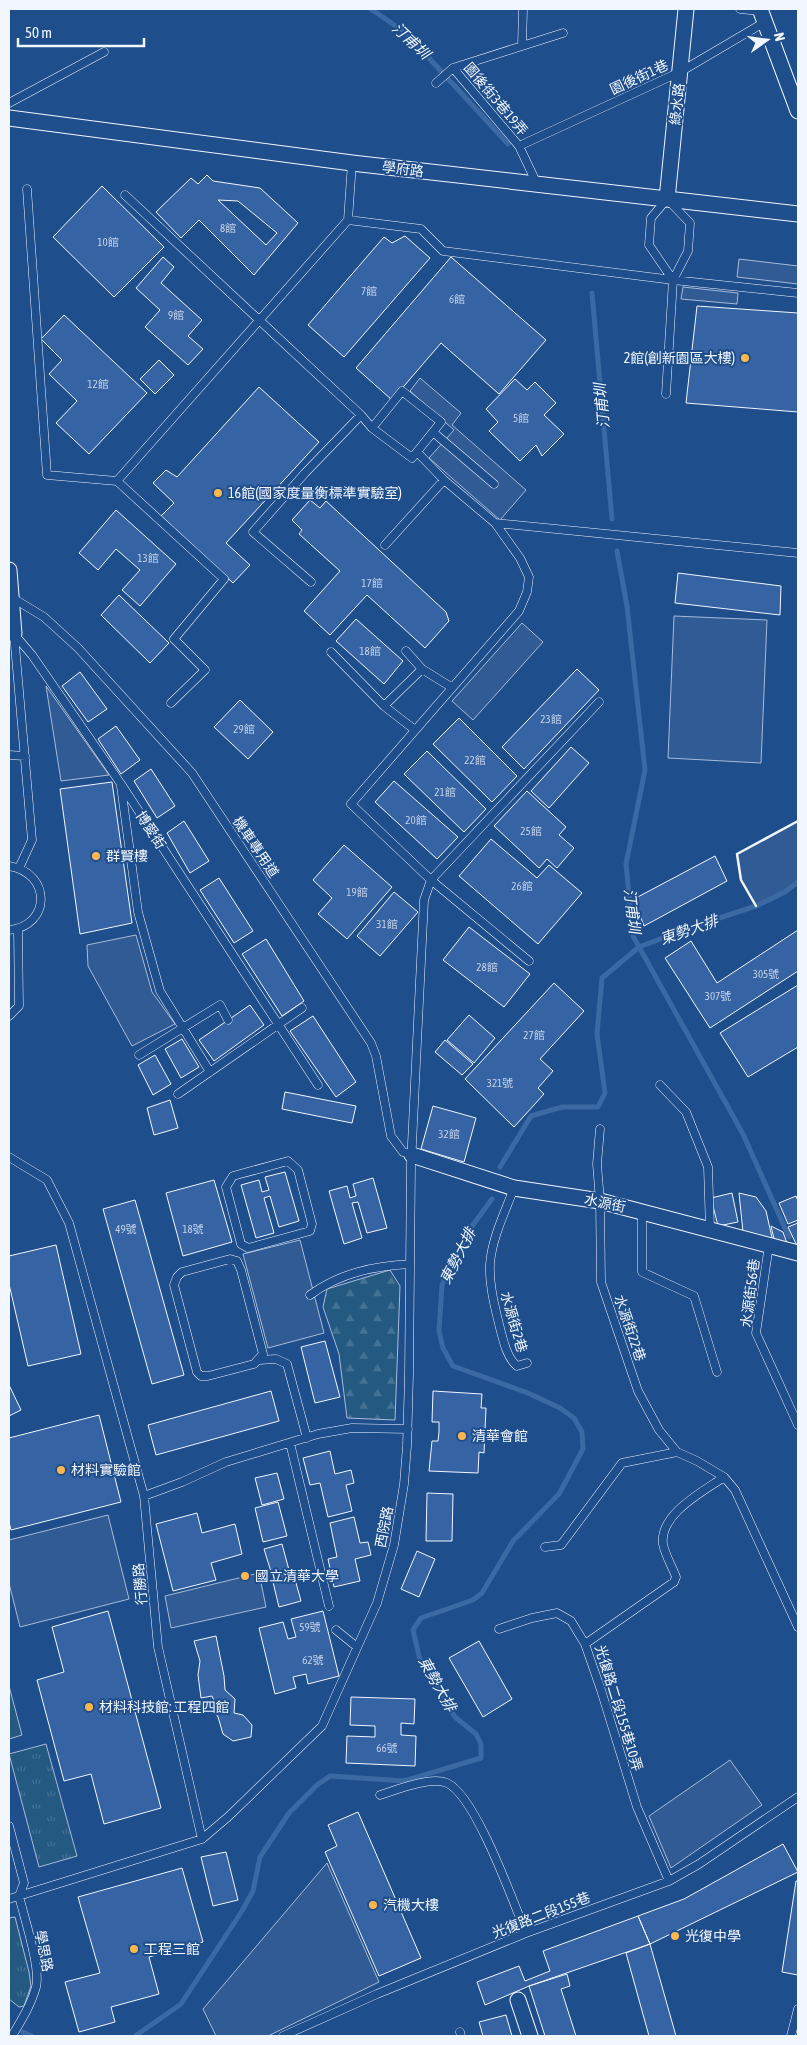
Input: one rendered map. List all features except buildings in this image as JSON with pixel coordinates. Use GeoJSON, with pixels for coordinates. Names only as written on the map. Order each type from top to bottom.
{"type":"FeatureCollection","features":[{"type":"Feature","properties":{"kind":"street","name":"綠水路"},"geometry":{"type":"LineString","coordinates":[[667,199],[686,9]]}},
{"type":"Feature","properties":{"kind":"street"},"geometry":{"type":"LineString","coordinates":[[762,14],[798,111]]}},
{"type":"Feature","properties":{"kind":"street","name":"學府路"},"geometry":{"type":"LineString","coordinates":[[9,118],[352,163],[798,214]]}},
{"type":"Feature","properties":{"kind":"street"},"geometry":{"type":"LineString","coordinates":[[9,570],[9,597],[14,634]]}},
{"type":"Feature","properties":{"kind":"street","name":"水源街"},"geometry":{"type":"LineString","coordinates":[[412,1155],[514,1188],[600,1200],[798,1253]]}},
{"type":"Feature","properties":{"kind":"street"},"geometry":{"type":"LineString","coordinates":[[518,2000],[530,2036]]}},
{"type":"Feature","properties":{"kind":"lane"},"geometry":{"type":"LineString","coordinates":[[522,46],[523,9]]}},
{"type":"Feature","properties":{"kind":"lane"},"geometry":{"type":"LineString","coordinates":[[740,9],[762,14]]}},
{"type":"Feature","properties":{"kind":"lane","name":"園後街1巷"},"geometry":{"type":"LineString","coordinates":[[519,146],[680,72],[762,14]]}},
{"type":"Feature","properties":{"kind":"lane","name":"園後街3巷19弄"},"geometry":{"type":"LineString","coordinates":[[537,184],[519,146],[453,68],[563,33]]}},
{"type":"Feature","properties":{"kind":"lane"},"geometry":{"type":"LineString","coordinates":[[9,103],[104,52]]}},
{"type":"Feature","properties":{"kind":"lane"},"geometry":{"type":"LineString","coordinates":[[436,83],[453,68]]}},
{"type":"Feature","properties":{"kind":"lane"},"geometry":{"type":"LineString","coordinates":[[117,481],[348,220],[352,163]]}},
{"type":"Feature","properties":{"kind":"lane"},"geometry":{"type":"LineString","coordinates":[[27,189],[47,475],[117,481],[224,580],[174,639],[205,670],[172,703]]}},
{"type":"Feature","properties":{"kind":"lane"},"geometry":{"type":"LineString","coordinates":[[125,195],[361,415],[372,428],[412,458],[441,422],[402,390],[372,428]]}},
{"type":"Feature","properties":{"kind":"lane"},"geometry":{"type":"LineString","coordinates":[[666,394],[673,280],[688,251],[690,223],[667,199],[651,218],[649,246],[673,280]]}},
{"type":"Feature","properties":{"kind":"lane"},"geometry":{"type":"LineString","coordinates":[[348,220],[421,229],[443,251],[673,280],[798,293]]}},
{"type":"Feature","properties":{"kind":"lane"},"geometry":{"type":"LineString","coordinates":[[312,582],[253,532],[361,415]]}},
{"type":"Feature","properties":{"kind":"lane"},"geometry":{"type":"LineString","coordinates":[[433,432],[494,484]]}},
{"type":"Feature","properties":{"kind":"lane"},"geometry":{"type":"LineString","coordinates":[[417,452],[444,480],[495,523],[523,564],[528,577],[527,592],[519,611],[351,804],[431,880],[529,961]]}},
{"type":"Feature","properties":{"kind":"lane"},"geometry":{"type":"LineString","coordinates":[[385,545],[444,480]]}},
{"type":"Feature","properties":{"kind":"lane"},"geometry":{"type":"LineString","coordinates":[[495,523],[798,553]]}},
{"type":"Feature","properties":{"kind":"lane","name":"機車專用道"},"geometry":{"type":"LineString","coordinates":[[9,597],[44,616],[78,648],[192,773],[371,1043],[376,1056],[391,1136],[403,1152],[412,1155]]}},
{"type":"Feature","properties":{"kind":"lane"},"geometry":{"type":"LineString","coordinates":[[14,634],[32,840],[19,868]]}},
{"type":"Feature","properties":{"kind":"lane","name":"博愛街"},"geometry":{"type":"LineString","coordinates":[[14,634],[32,655],[121,784],[318,1085]]}},
{"type":"Feature","properties":{"kind":"lane"},"geometry":{"type":"LineString","coordinates":[[406,651],[422,669],[451,687]]}},
{"type":"Feature","properties":{"kind":"lane"},"geometry":{"type":"LineString","coordinates":[[331,652],[384,706],[415,730]]}},
{"type":"Feature","properties":{"kind":"lane"},"geometry":{"type":"LineString","coordinates":[[384,706],[422,669]]}},
{"type":"Feature","properties":{"kind":"lane"},"geometry":{"type":"LineString","coordinates":[[431,880],[598,702]]}},
{"type":"Feature","properties":{"kind":"lane"},"geometry":{"type":"LineString","coordinates":[[9,755],[25,756]]}},
{"type":"Feature","properties":{"kind":"lane"},"geometry":{"type":"LineString","coordinates":[[121,784],[138,912],[160,991],[210,1072]]}},
{"type":"Feature","properties":{"kind":"lane"},"geometry":{"type":"LineString","coordinates":[[9,866],[28,872],[40,889],[41,899],[39,909],[27,925],[9,930]]}},
{"type":"Feature","properties":{"kind":"lane","name":"西院路"},"geometry":{"type":"LineString","coordinates":[[202,1839],[229,1816],[322,1726],[377,1603],[394,1545],[404,1484],[408,1428],[412,1155],[424,900],[431,880]]}},
{"type":"Feature","properties":{"kind":"lane"},"geometry":{"type":"LineString","coordinates":[[9,1016],[18,1006],[18,929]]}},
{"type":"Feature","properties":{"kind":"lane"},"geometry":{"type":"LineString","coordinates":[[139,1055],[220,1005],[228,1020]]}},
{"type":"Feature","properties":{"kind":"lane"},"geometry":{"type":"LineString","coordinates":[[178,1094],[302,1008]]}},
{"type":"Feature","properties":{"kind":"lane"},"geometry":{"type":"LineString","coordinates":[[660,1085],[686,1112],[708,1168],[710,1230]]}},
{"type":"Feature","properties":{"kind":"lane","name":"水源街22巷"},"geometry":{"type":"LineString","coordinates":[[600,1129],[596,1164],[600,1200],[602,1282],[638,1391],[659,1430],[677,1452]]}},
{"type":"Feature","properties":{"kind":"lane","name":"行勝路"},"geometry":{"type":"LineString","coordinates":[[9,1157],[47,1180],[69,1223],[144,1496],[158,1647],[202,1839]]}},
{"type":"Feature","properties":{"kind":"lane"},"geometry":{"type":"LineString","coordinates":[[288,1161],[298,1170],[312,1224],[310,1231],[305,1234],[248,1248],[241,1244],[226,1187],[233,1176],[288,1161]]}},
{"type":"Feature","properties":{"kind":"lane","name":"水源街2巷"},"geometry":{"type":"LineString","coordinates":[[514,1188],[495,1237],[490,1265],[493,1302],[503,1338],[512,1362],[518,1366],[526,1363]]}},
{"type":"Feature","properties":{"kind":"lane"},"geometry":{"type":"LineString","coordinates":[[642,1212],[642,1272],[694,1296],[717,1372]]}},
{"type":"Feature","properties":{"kind":"lane","name":"水源街56巷"},"geometry":{"type":"LineString","coordinates":[[769,1245],[756,1333],[798,1425]]}},
{"type":"Feature","properties":{"kind":"lane"},"geometry":{"type":"LineString","coordinates":[[259,1360],[263,1354],[237,1261],[230,1259],[182,1272],[177,1277],[174,1285],[198,1372],[201,1376],[208,1376],[254,1364],[259,1360],[276,1359],[288,1364],[307,1438]]}},
{"type":"Feature","properties":{"kind":"lane"},"geometry":{"type":"LineString","coordinates":[[310,1295],[327,1283],[381,1265],[410,1264]]}},
{"type":"Feature","properties":{"kind":"lane"},"geometry":{"type":"LineString","coordinates":[[144,1496],[182,1482],[226,1462],[318,1434],[352,1428],[408,1428]]}},
{"type":"Feature","properties":{"kind":"lane"},"geometry":{"type":"LineString","coordinates":[[290,1443],[328,1606]]}},
{"type":"Feature","properties":{"kind":"lane"},"geometry":{"type":"LineString","coordinates":[[545,1547],[561,1545],[622,1463],[677,1452],[724,1477],[735,1490],[798,1627]]}},
{"type":"Feature","properties":{"kind":"lane","name":"光復路二段155巷10弄"},"geometry":{"type":"LineString","coordinates":[[669,1880],[637,1807],[585,1644],[674,1582],[676,1577],[663,1544],[664,1531],[682,1506],[724,1477]]}},
{"type":"Feature","properties":{"kind":"lane"},"geometry":{"type":"LineString","coordinates":[[499,1629],[532,1618],[557,1613],[571,1621],[585,1644]]}},
{"type":"Feature","properties":{"kind":"lane"},"geometry":{"type":"LineString","coordinates":[[336,1630],[357,1647]]}},
{"type":"Feature","properties":{"kind":"lane"},"geometry":{"type":"LineString","coordinates":[[380,1795],[432,1781],[447,1783],[462,1797],[481,1826],[526,1933]]}},
{"type":"Feature","properties":{"kind":"lane","name":"光復路二段155巷"},"geometry":{"type":"LineString","coordinates":[[283,2036],[377,1994],[526,1933],[669,1880],[699,1864],[798,1797]]}},
{"type":"Feature","properties":{"kind":"lane","name":"學思路"},"geometry":{"type":"LineString","coordinates":[[9,1826],[24,1883],[19,1896],[37,1973],[36,1986],[25,2014],[12,2036]]}},
{"type":"Feature","properties":{"kind":"lane"},"geometry":{"type":"LineString","coordinates":[[9,1899],[202,1839]]}},
{"type":"Feature","properties":{"kind":"lane"},"geometry":{"type":"LineString","coordinates":[[791,2036],[798,2009]]}},
{"type":"Feature","properties":{"kind":"green space"},"geometry":{"type":"Polygon","coordinates":[[[390,1270],[400,1286],[395,1420],[347,1418],[339,1354],[323,1307],[327,1289],[390,1270]]]}},
{"type":"Feature","properties":{"kind":"green space"},"geometry":{"type":"Polygon","coordinates":[[[9,1686],[22,1735],[9,1739],[9,1686]]]}},
{"type":"Feature","properties":{"kind":"green space"},"geometry":{"type":"Polygon","coordinates":[[[46,1744],[77,1856],[39,1867],[9,1754],[46,1744]]]}},
{"type":"Feature","properties":{"kind":"green space"},"geometry":{"type":"Polygon","coordinates":[[[15,1917],[31,1986],[24,2006],[19,2007],[9,1999],[9,1918],[15,1917]]]}},
{"type":"Feature","properties":{"kind":"shaded area"},"geometry":{"type":"Polygon","coordinates":[[[739,259],[798,266],[798,284],[737,277],[739,259]]]}},
{"type":"Feature","properties":{"kind":"shaded area"},"geometry":{"type":"Polygon","coordinates":[[[683,287],[738,293],[737,304],[681,299],[683,287]]]}},
{"type":"Feature","properties":{"kind":"shaded area"},"geometry":{"type":"Polygon","coordinates":[[[420,378],[461,413],[452,425],[526,490],[500,520],[429,458],[454,430],[410,391],[420,378]]]}},
{"type":"Feature","properties":{"kind":"shaded area"},"geometry":{"type":"Polygon","coordinates":[[[674,616],[767,620],[761,763],[668,758],[674,616]]]}},
{"type":"Feature","properties":{"kind":"shaded area"},"geometry":{"type":"Polygon","coordinates":[[[522,623],[543,642],[473,720],[452,701],[522,623]]]}},
{"type":"Feature","properties":{"kind":"shaded area"},"geometry":{"type":"Polygon","coordinates":[[[46,686],[109,775],[61,781],[46,686]]]}},
{"type":"Feature","properties":{"kind":"shaded area"},"geometry":{"type":"Polygon","coordinates":[[[798,821],[798,882],[785,892],[756,906],[741,880],[737,854],[798,821]]]}},
{"type":"Feature","properties":{"kind":"shaded area"},"geometry":{"type":"Polygon","coordinates":[[[136,935],[152,992],[175,1024],[132,1046],[88,966],[87,945],[136,935]]]}},
{"type":"Feature","properties":{"kind":"shaded area"},"geometry":{"type":"Polygon","coordinates":[[[300,1240],[324,1333],[268,1348],[243,1254],[300,1240]]]}},
{"type":"Feature","properties":{"kind":"shaded area"},"geometry":{"type":"Polygon","coordinates":[[[108,1515],[129,1599],[20,1627],[9,1583],[9,1540],[108,1515]]]}},
{"type":"Feature","properties":{"kind":"shaded area"},"geometry":{"type":"Polygon","coordinates":[[[259,1573],[266,1607],[171,1628],[165,1596],[259,1573]]]}},
{"type":"Feature","properties":{"kind":"shaded area"},"geometry":{"type":"Polygon","coordinates":[[[730,1760],[762,1805],[671,1868],[649,1816],[730,1760]]]}},
{"type":"Feature","properties":{"kind":"shaded area"},"geometry":{"type":"Polygon","coordinates":[[[327,1863],[379,1982],[268,2036],[216,2036],[203,2009],[327,1863]]]}},
{"type":"Feature","properties":{"kind":"waterway","name":"汀甫圳"},"geometry":{"type":"LineString","coordinates":[[371,9],[406,33],[508,144]]}},
{"type":"Feature","properties":{"kind":"waterway","name":"汀甫圳"},"geometry":{"type":"LineString","coordinates":[[592,293],[612,519]]}},
{"type":"Feature","properties":{"kind":"waterway","name":"汀甫圳"},"geometry":{"type":"LineString","coordinates":[[617,551],[627,606],[645,770],[626,864],[633,936],[743,1134],[789,1237]]}},
{"type":"Feature","properties":{"kind":"waterway","name":"東勢大排"},"geometry":{"type":"LineString","coordinates":[[500,1167],[531,1116],[562,1107],[598,1107],[605,1093],[597,1034],[602,978],[639,947],[756,906],[785,892],[798,882]]}},
{"type":"Feature","properties":{"kind":"waterway","name":"東勢大排"},"geometry":{"type":"LineString","coordinates":[[135,2036],[181,2004],[253,1891],[260,1857],[289,1813],[317,1785],[330,1776],[404,1781],[481,1758],[481,1744],[476,1734],[455,1717],[420,1660],[413,1630],[421,1618],[473,1600],[482,1593],[513,1541],[559,1494],[583,1449],[582,1432],[574,1418],[560,1408],[528,1393],[453,1366],[443,1348],[439,1331],[442,1285],[470,1229],[492,1199]]}},
{"type":"Feature","properties":{"kind":"waterway","name":"東勢大排"},"geometry":{"type":"LineString","coordinates":[[23,2032],[32,2036]]}},
{"type":"Feature","properties":{"kind":"wall"},"geometry":{"type":"LineString","coordinates":[[756,906],[741,880],[737,854],[798,821]]}},
{"type":"Feature","properties":{"kind":"place","name":"2館(創新園區大樓)"},"geometry":{"type":"Point","coordinates":[745,358]}},
{"type":"Feature","properties":{"kind":"place","name":"16館(國家度量衡標準實驗室)"},"geometry":{"type":"Point","coordinates":[218,493]}},
{"type":"Feature","properties":{"kind":"place","name":"群賢樓"},"geometry":{"type":"Point","coordinates":[96,856]}},
{"type":"Feature","properties":{"kind":"place","name":"清華會館"},"geometry":{"type":"Point","coordinates":[462,1436]}},
{"type":"Feature","properties":{"kind":"place","name":"材料實驗館"},"geometry":{"type":"Point","coordinates":[61,1470]}},
{"type":"Feature","properties":{"kind":"place","name":"國立清華大學"},"geometry":{"type":"Point","coordinates":[245,1576]}},
{"type":"Feature","properties":{"kind":"place","name":"材料科技館: 工程四館"},"geometry":{"type":"Point","coordinates":[89,1707]}},
{"type":"Feature","properties":{"kind":"place","name":"汽機大樓"},"geometry":{"type":"Point","coordinates":[373,1905]}},
{"type":"Feature","properties":{"kind":"place","name":"光復中學"},"geometry":{"type":"Point","coordinates":[675,1936]}},
{"type":"Feature","properties":{"kind":"place","name":"工程三館"},"geometry":{"type":"Point","coordinates":[134,1949]}}]}
